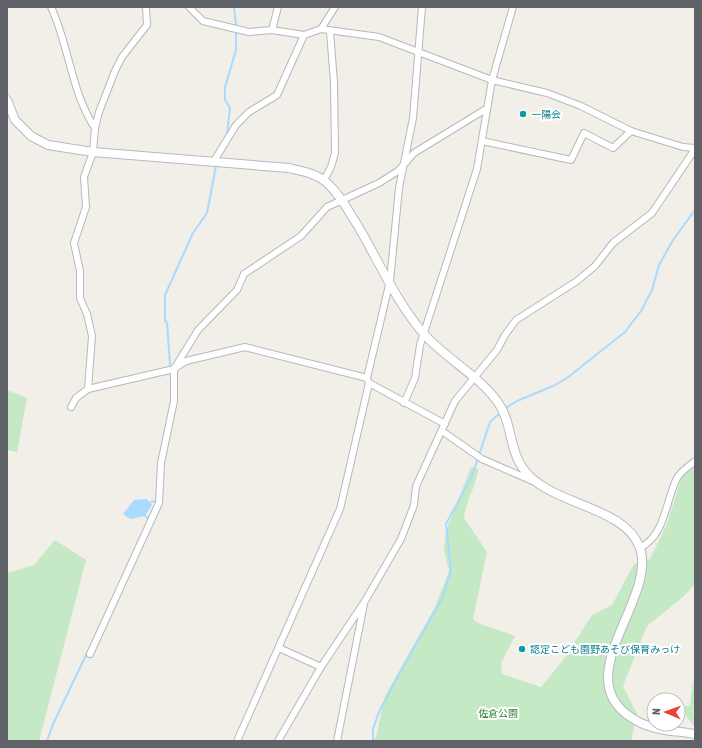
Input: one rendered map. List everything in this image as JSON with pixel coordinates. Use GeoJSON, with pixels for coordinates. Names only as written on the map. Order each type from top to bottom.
{"type":"FeatureCollection","features":[{"type":"Feature","properties":{"kind":"street"},"geometry":{"type":"LineString","coordinates":[[51,7],[58,22],[78,91],[89,120],[95,128]]}},
{"type":"Feature","properties":{"kind":"street"},"geometry":{"type":"LineString","coordinates":[[88,389],[92,336],[87,314],[80,298],[80,271],[74,243],[86,207],[84,177],[93,152],[95,128],[122,57],[147,25],[146,7]]}},
{"type":"Feature","properties":{"kind":"street"},"geometry":{"type":"LineString","coordinates":[[189,7],[204,21],[249,32],[272,30],[304,35],[321,29],[330,32],[379,37],[492,80],[547,93],[582,106],[631,131],[683,147],[695,148],[652,214],[613,243],[595,266],[577,281],[516,320],[505,335],[497,350],[472,378],[455,401],[416,486],[414,504],[401,539],[365,601],[321,667],[278,741]]}},
{"type":"Feature","properties":{"kind":"street"},"geometry":{"type":"LineString","coordinates":[[272,30],[278,7]]}},
{"type":"Feature","properties":{"kind":"street"},"geometry":{"type":"LineString","coordinates":[[321,29],[335,7]]}},
{"type":"Feature","properties":{"kind":"street"},"geometry":{"type":"LineString","coordinates":[[237,741],[280,648],[340,509],[390,281],[398,188],[413,118],[419,61],[418,51],[422,7]]}},
{"type":"Feature","properties":{"kind":"street"},"geometry":{"type":"LineString","coordinates":[[404,403],[415,378],[420,345],[477,169],[492,80],[513,7]]}},
{"type":"Feature","properties":{"kind":"street"},"geometry":{"type":"LineString","coordinates":[[324,180],[331,167],[335,153],[334,82],[330,32]]}},
{"type":"Feature","properties":{"kind":"street"},"geometry":{"type":"LineString","coordinates":[[214,161],[241,121],[249,112],[277,95],[304,35]]}},
{"type":"Feature","properties":{"kind":"street"},"geometry":{"type":"LineString","coordinates":[[7,100],[15,120],[31,136],[48,144],[70,150],[289,168],[308,172],[324,180],[342,199],[409,314],[424,333],[490,393],[500,406],[504,414],[517,460],[526,474],[535,483]]}},
{"type":"Feature","properties":{"kind":"street"},"geometry":{"type":"LineString","coordinates":[[90,654],[159,503],[161,463],[168,436],[174,401],[174,369],[198,330],[237,290],[244,274],[301,236],[327,207],[379,182],[398,171],[405,161],[414,153],[486,109]]}},
{"type":"Feature","properties":{"kind":"street"},"geometry":{"type":"LineString","coordinates":[[482,141],[570,160],[584,133],[613,148],[631,131]]}},
{"type":"Feature","properties":{"kind":"street"},"geometry":{"type":"LineString","coordinates":[[71,407],[76,398],[88,389],[174,369],[186,361],[245,348],[368,380],[404,403],[445,424]]}},
{"type":"Feature","properties":{"kind":"street"},"geometry":{"type":"LineString","coordinates":[[442,430],[477,455],[606,516],[621,525],[633,537],[640,548],[641,557],[639,582],[610,661],[608,676],[610,689],[619,706],[630,717],[642,724],[695,734]]}},
{"type":"Feature","properties":{"kind":"street"},"geometry":{"type":"LineString","coordinates":[[640,548],[650,543],[664,520],[677,477],[695,461]]}},
{"type":"Feature","properties":{"kind":"street"},"geometry":{"type":"LineString","coordinates":[[336,741],[365,601]]}},
{"type":"Feature","properties":{"kind":"street"},"geometry":{"type":"LineString","coordinates":[[280,648],[321,667]]}},
{"type":"Feature","properties":{"kind":"green space"},"geometry":{"type":"Polygon","coordinates":[[[7,390],[27,398],[17,452],[7,450],[7,390]]]}},
{"type":"Feature","properties":{"kind":"green space","name":"佐倉公園"},"geometry":{"type":"Polygon","coordinates":[[[695,465],[695,584],[683,597],[647,626],[623,686],[637,714],[631,741],[373,741],[376,737],[385,696],[435,607],[449,571],[444,549],[446,531],[471,467],[478,469],[464,518],[487,552],[473,619],[478,623],[515,636],[501,663],[502,674],[541,687],[564,659],[592,615],[612,605],[634,564],[650,559],[667,524],[682,475],[695,465]]]}},
{"type":"Feature","properties":{"kind":"green space"},"geometry":{"type":"Polygon","coordinates":[[[55,540],[86,560],[39,741],[7,741],[7,573],[34,565],[55,540]]]}},
{"type":"Feature","properties":{"kind":"green space"},"geometry":{"type":"Polygon","coordinates":[[[695,680],[695,727],[686,716],[686,706],[690,705],[693,681],[695,680]]]}},
{"type":"Feature","properties":{"kind":"water"},"geometry":{"type":"Polygon","coordinates":[[[147,499],[152,505],[145,516],[130,519],[123,514],[134,500],[147,499]]]}},
{"type":"Feature","properties":{"kind":"waterway"},"geometry":{"type":"LineString","coordinates":[[227,135],[230,108],[225,100],[225,87],[236,50],[236,24],[234,7]]}},
{"type":"Feature","properties":{"kind":"waterway"},"geometry":{"type":"LineString","coordinates":[[170,365],[167,322],[165,321],[165,295],[193,233],[207,213],[216,166]]}},
{"type":"Feature","properties":{"kind":"waterway"},"geometry":{"type":"LineString","coordinates":[[504,409],[517,401],[553,386],[567,378],[625,332],[641,311],[652,290],[659,265],[673,240],[695,210]]}},
{"type":"Feature","properties":{"kind":"waterway"},"geometry":{"type":"LineString","coordinates":[[171,375],[171,381]]}},
{"type":"Feature","properties":{"kind":"waterway"},"geometry":{"type":"LineString","coordinates":[[373,741],[373,729],[379,712],[443,597],[451,570],[446,524],[472,476],[490,422],[501,412]]}},
{"type":"Feature","properties":{"kind":"waterway"},"geometry":{"type":"LineString","coordinates":[[157,494],[158,474]]}},
{"type":"Feature","properties":{"kind":"waterway"},"geometry":{"type":"LineString","coordinates":[[151,502],[156,501]]}},
{"type":"Feature","properties":{"kind":"waterway"},"geometry":{"type":"LineString","coordinates":[[145,516],[149,519]]}},
{"type":"Feature","properties":{"kind":"waterway"},"geometry":{"type":"LineString","coordinates":[[47,741],[53,724],[87,653]]}},
{"type":"Feature","properties":{"kind":"place","name":"一陽会"},"geometry":{"type":"Point","coordinates":[523,114]}},
{"type":"Feature","properties":{"kind":"place","name":"認定こども園野あそび保育みっけ"},"geometry":{"type":"Point","coordinates":[522,649]}}]}
